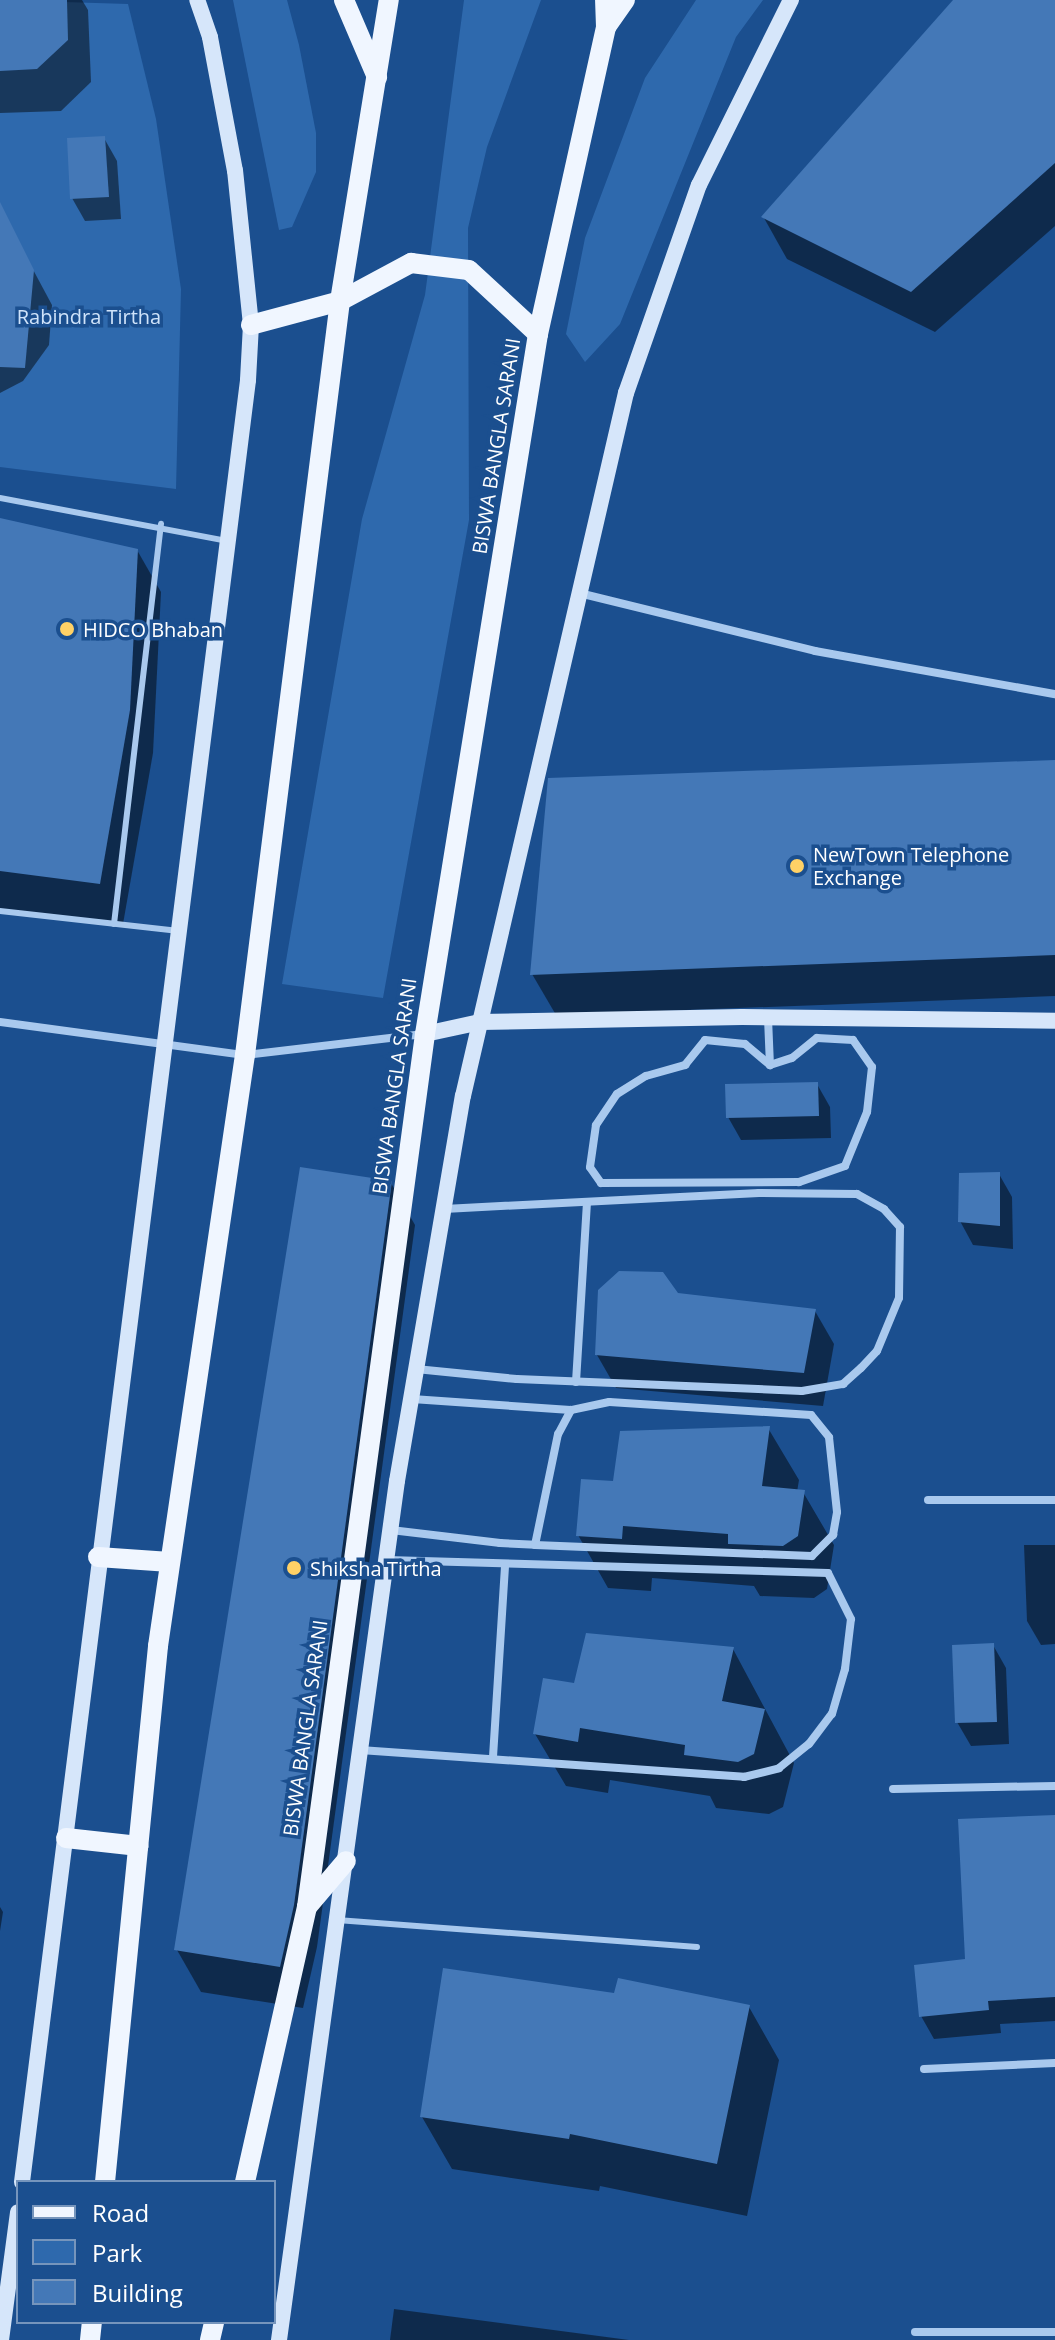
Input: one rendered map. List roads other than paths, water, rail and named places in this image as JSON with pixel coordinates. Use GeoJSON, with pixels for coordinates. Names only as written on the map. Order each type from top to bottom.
{"type":"FeatureCollection","features":[{"type":"Feature","properties":{"kind":"main road"},"geometry":{"type":"LineString","coordinates":[[344,0],[378,81]]}},
{"type":"Feature","properties":{"kind":"main road"},"geometry":{"type":"LineString","coordinates":[[105,2180],[170,1562],[245,1055],[340,301],[389,0]]}},
{"type":"Feature","properties":{"kind":"main road","name":"BISWA BANGLA SARANI"},"geometry":{"type":"LineString","coordinates":[[245,2180],[307,1907],[425,1034],[538,334],[606,27],[605,0]]}},
{"type":"Feature","properties":{"kind":"main road"},"geometry":{"type":"LineString","coordinates":[[606,27],[625,0]]}},
{"type":"Feature","properties":{"kind":"main road"},"geometry":{"type":"LineString","coordinates":[[251,325],[340,301],[411,263],[469,270],[538,334]]}},
{"type":"Feature","properties":{"kind":"main road"},"geometry":{"type":"LineString","coordinates":[[98,1557],[170,1562]]}},
{"type":"Feature","properties":{"kind":"main road"},"geometry":{"type":"LineString","coordinates":[[66,1838],[139,1846]]}},
{"type":"Feature","properties":{"kind":"main road"},"geometry":{"type":"LineString","coordinates":[[307,1907],[346,1861]]}},
{"type":"Feature","properties":{"kind":"street"},"geometry":{"type":"LineString","coordinates":[[22,2180],[98,1557],[228,541],[251,325],[235,171],[210,37],[197,0]]}},
{"type":"Feature","properties":{"kind":"street"},"geometry":{"type":"LineString","coordinates":[[279,2340],[390,1529],[444,1209],[480,1022],[626,393],[694,199],[791,0]]}},
{"type":"Feature","properties":{"kind":"street"},"geometry":{"type":"LineString","coordinates":[[579,593],[815,651],[1055,694]]}},
{"type":"Feature","properties":{"kind":"street"},"geometry":{"type":"LineString","coordinates":[[768,1018],[770,1065]]}},
{"type":"Feature","properties":{"kind":"street"},"geometry":{"type":"LineString","coordinates":[[0,1022],[245,1055],[425,1034],[480,1022],[768,1018],[1055,1021]]}},
{"type":"Feature","properties":{"kind":"street"},"geometry":{"type":"LineString","coordinates":[[817,1038],[853,1040],[872,1067],[867,1112],[845,1166],[799,1182],[601,1183],[590,1167],[596,1125],[617,1094],[646,1076],[685,1065],[705,1040],[745,1044],[770,1065],[792,1058],[817,1038]]}},
{"type":"Feature","properties":{"kind":"street"},"geometry":{"type":"LineString","coordinates":[[416,1369],[576,1382],[802,1391],[843,1384],[877,1351],[899,1298],[900,1227],[884,1209],[857,1194],[759,1193],[444,1209]]}},
{"type":"Feature","properties":{"kind":"street"},"geometry":{"type":"LineString","coordinates":[[576,1382],[587,1202]]}},
{"type":"Feature","properties":{"kind":"street"},"geometry":{"type":"LineString","coordinates":[[390,1529],[535,1545],[812,1556],[833,1535],[837,1512],[829,1437],[811,1415],[609,1402],[571,1410],[411,1399]]}},
{"type":"Feature","properties":{"kind":"street"},"geometry":{"type":"LineString","coordinates":[[535,1545],[558,1434],[571,1410]]}},
{"type":"Feature","properties":{"kind":"street"},"geometry":{"type":"LineString","coordinates":[[928,1500],[1055,1500]]}},
{"type":"Feature","properties":{"kind":"street"},"geometry":{"type":"LineString","coordinates":[[360,1750],[469,1755],[744,1777],[779,1768],[809,1744],[832,1714],[851,1619],[828,1573],[479,1566],[386,1560]]}},
{"type":"Feature","properties":{"kind":"street"},"geometry":{"type":"LineString","coordinates":[[493,1757],[505,1565]]}},
{"type":"Feature","properties":{"kind":"street"},"geometry":{"type":"LineString","coordinates":[[893,1789],[1055,1786]]}},
{"type":"Feature","properties":{"kind":"street"},"geometry":{"type":"LineString","coordinates":[[924,2069],[1055,2063]]}},
{"type":"Feature","properties":{"kind":"street"},"geometry":{"type":"LineString","coordinates":[[1,2340],[16,2227]]}},
{"type":"Feature","properties":{"kind":"street"},"geometry":{"type":"LineString","coordinates":[[915,2332],[1055,2332]]}},
{"type":"Feature","properties":{"kind":"lane"},"geometry":{"type":"LineString","coordinates":[[0,498],[161,524],[228,541]]}},
{"type":"Feature","properties":{"kind":"lane"},"geometry":{"type":"LineString","coordinates":[[114,924],[161,524]]}},
{"type":"Feature","properties":{"kind":"lane"},"geometry":{"type":"LineString","coordinates":[[0,911],[179,931]]}},
{"type":"Feature","properties":{"kind":"lane"},"geometry":{"type":"LineString","coordinates":[[337,1920],[697,1947]]}},
{"type":"Feature","properties":{"kind":"place","name":"HIDCO Bhaban"},"geometry":{"type":"Point","coordinates":[67,629]}},
{"type":"Feature","properties":{"kind":"place","name":"NewTown Telephone Exchange"},"geometry":{"type":"Point","coordinates":[797,866]}},
{"type":"Feature","properties":{"kind":"place","name":"Shiksha Tirtha"},"geometry":{"type":"Point","coordinates":[294,1568]}},
{"type":"Feature","properties":{"kind":"park label","name":"Rabindra Tirtha"},"geometry":{"type":"Point","coordinates":[89,316]}}]}
